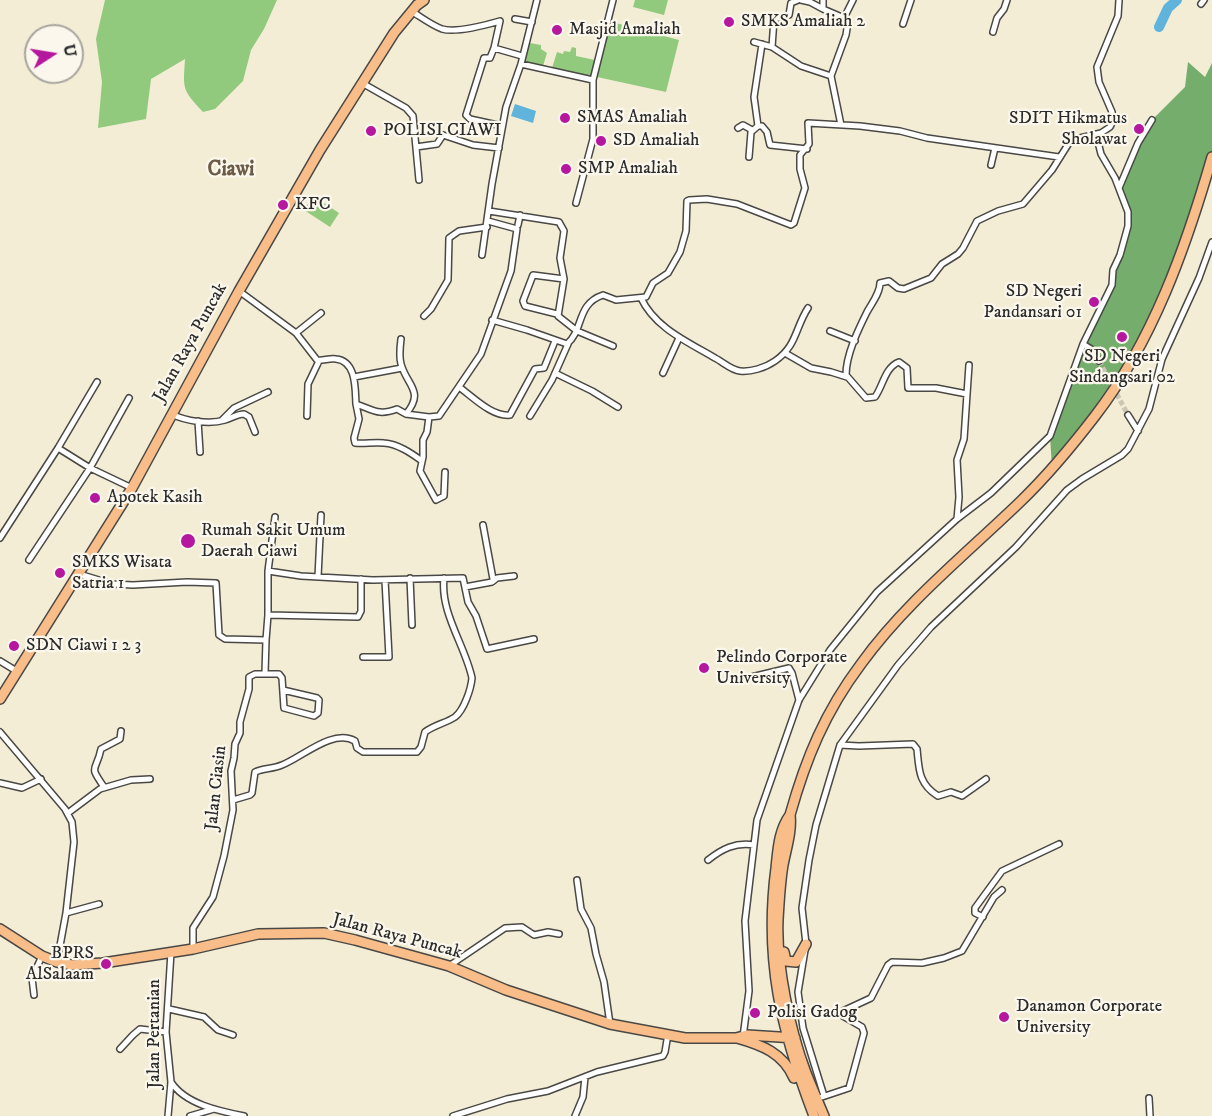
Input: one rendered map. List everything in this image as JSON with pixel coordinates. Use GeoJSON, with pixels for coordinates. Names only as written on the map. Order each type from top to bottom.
{"type":"FeatureCollection","features":[{"type":"Feature","properties":{"kind":"highway","name":"Jalan Raya Puncak"},"geometry":{"type":"LineString","coordinates":[[0,699],[132,488],[239,291],[320,150],[394,33],[418,4]]}},
{"type":"Feature","properties":{"kind":"highway"},"geometry":{"type":"LineString","coordinates":[[824,1116],[821,1098],[807,1074],[782,1015],[773,964],[772,899],[780,839],[812,746],[861,663],[890,628],[955,562],[1022,500],[1052,468],[1108,398],[1134,356],[1157,311],[1194,216],[1212,157]]}},
{"type":"Feature","properties":{"kind":"highway"},"geometry":{"type":"LineString","coordinates":[[790,815],[781,882],[780,957],[791,1038],[814,1116]]}},
{"type":"Feature","properties":{"kind":"highway","name":"Jalan Raya Puncak"},"geometry":{"type":"LineString","coordinates":[[0,928],[42,956],[57,962],[88,964],[193,949],[258,934],[324,933],[355,939],[449,966],[526,997],[609,1024],[685,1038],[791,1038]]}},
{"type":"Feature","properties":{"kind":"highway"},"geometry":{"type":"LineString","coordinates":[[779,936],[785,959],[789,963],[799,959],[806,944]]}},
{"type":"Feature","properties":{"kind":"highway"},"geometry":{"type":"LineString","coordinates":[[769,1037],[776,1031],[782,1015]]}},
{"type":"Feature","properties":{"kind":"highway"},"geometry":{"type":"LineString","coordinates":[[741,1038],[765,1047],[778,1056],[789,1068],[803,1098],[810,1106]]}},
{"type":"Feature","properties":{"kind":"street"},"geometry":{"type":"LineString","coordinates":[[482,255],[506,107],[521,64],[537,0]]}},
{"type":"Feature","properties":{"kind":"street"},"geometry":{"type":"LineString","coordinates":[[576,203],[593,139],[593,80],[613,0]]}},
{"type":"Feature","properties":{"kind":"street"},"geometry":{"type":"LineString","coordinates":[[772,47],[774,19],[789,15],[791,3],[799,0],[810,2],[848,22],[846,35],[831,76],[841,125]]}},
{"type":"Feature","properties":{"kind":"street"},"geometry":{"type":"LineString","coordinates":[[823,0],[823,9]]}},
{"type":"Feature","properties":{"kind":"street"},"geometry":{"type":"LineString","coordinates":[[844,18],[853,0]]}},
{"type":"Feature","properties":{"kind":"street"},"geometry":{"type":"LineString","coordinates":[[903,24],[911,0]]}},
{"type":"Feature","properties":{"kind":"street"},"geometry":{"type":"LineString","coordinates":[[993,32],[996,18],[1004,9],[1007,0]]}},
{"type":"Feature","properties":{"kind":"street"},"geometry":{"type":"LineString","coordinates":[[847,377],[846,369],[855,341],[865,316],[880,289],[880,283],[889,281],[903,289],[921,284],[933,277],[942,264],[963,248],[977,221],[998,211],[1023,204],[1052,170],[1073,140],[1108,129],[1113,121],[1112,112],[1097,76],[1097,67],[1118,16],[1119,0]]}},
{"type":"Feature","properties":{"kind":"street"},"geometry":{"type":"LineString","coordinates":[[418,4],[436,26],[446,30],[476,27],[501,21],[490,58],[484,58],[466,115],[470,119],[502,126]]}},
{"type":"Feature","properties":{"kind":"street"},"geometry":{"type":"LineString","coordinates":[[515,19],[532,22]]}},
{"type":"Feature","properties":{"kind":"street"},"geometry":{"type":"LineString","coordinates":[[754,42],[772,47],[801,66],[831,76]]}},
{"type":"Feature","properties":{"kind":"street"},"geometry":{"type":"LineString","coordinates":[[758,126],[754,97],[762,44]]}},
{"type":"Feature","properties":{"kind":"street"},"geometry":{"type":"LineString","coordinates":[[494,48],[522,56]]}},
{"type":"Feature","properties":{"kind":"street"},"geometry":{"type":"LineString","coordinates":[[521,64],[593,80]]}},
{"type":"Feature","properties":{"kind":"street"},"geometry":{"type":"LineString","coordinates":[[362,83],[409,110],[414,120],[419,180]]}},
{"type":"Feature","properties":{"kind":"street"},"geometry":{"type":"LineString","coordinates":[[1119,189],[1138,143],[1152,120]]}},
{"type":"Feature","properties":{"kind":"street"},"geometry":{"type":"LineString","coordinates":[[530,416],[577,331],[584,310],[603,295],[616,300],[648,296],[653,283],[666,276],[675,262],[686,231],[687,201],[707,199],[737,204],[786,225],[794,223],[805,188],[800,169],[800,155],[807,149],[810,140],[807,123],[900,131],[927,138],[1059,157]]}},
{"type":"Feature","properties":{"kind":"street"},"geometry":{"type":"LineString","coordinates":[[738,128],[743,125],[752,130]]}},
{"type":"Feature","properties":{"kind":"street"},"geometry":{"type":"LineString","coordinates":[[749,157],[752,130],[758,126],[766,130],[770,145],[807,149]]}},
{"type":"Feature","properties":{"kind":"street"},"geometry":{"type":"LineString","coordinates":[[741,1038],[749,992],[745,921],[757,820],[799,700],[830,650],[877,592],[957,519],[991,492],[1050,436],[1083,344],[1112,285],[1113,270],[1128,226],[1128,212],[1101,154],[1096,134]]}},
{"type":"Feature","properties":{"kind":"street"},"geometry":{"type":"LineString","coordinates":[[416,147],[437,144],[443,135],[473,144],[499,148]]}},
{"type":"Feature","properties":{"kind":"street"},"geometry":{"type":"LineString","coordinates":[[991,165],[995,148]]}},
{"type":"Feature","properties":{"kind":"street"},"geometry":{"type":"LineString","coordinates":[[489,211],[555,220],[561,224],[564,234],[560,259],[564,279],[557,314],[560,319],[577,331],[613,346]]}},
{"type":"Feature","properties":{"kind":"street"},"geometry":{"type":"LineString","coordinates":[[518,225],[520,215]]}},
{"type":"Feature","properties":{"kind":"street"},"geometry":{"type":"LineString","coordinates":[[356,404],[378,413],[387,413],[396,409],[406,414],[439,416],[481,354],[511,272],[517,229],[487,224],[459,231],[449,238],[448,280],[431,309],[424,316]]}},
{"type":"Feature","properties":{"kind":"street"},"geometry":{"type":"LineString","coordinates":[[1002,890],[994,897],[963,951],[922,963],[892,962],[888,965],[871,998],[843,1011],[843,1016],[864,1028],[864,1033],[849,1088],[821,1098],[799,1004],[799,984],[806,944],[802,908],[816,825],[840,745],[880,687],[919,639],[1016,547],[1067,490],[1122,455],[1132,442],[1149,409],[1164,356],[1199,278],[1212,242]]}},
{"type":"Feature","properties":{"kind":"street"},"geometry":{"type":"LineString","coordinates":[[557,314],[525,306],[523,301],[533,275],[564,279]]}},
{"type":"Feature","properties":{"kind":"street"},"geometry":{"type":"LineString","coordinates":[[239,291],[296,333],[319,361]]}},
{"type":"Feature","properties":{"kind":"street"},"geometry":{"type":"LineString","coordinates":[[641,298],[649,312],[679,338],[739,371],[766,367],[785,353],[796,338],[800,321],[808,308]]}},
{"type":"Feature","properties":{"kind":"street"},"geometry":{"type":"LineString","coordinates":[[296,333],[321,313]]}},
{"type":"Feature","properties":{"kind":"street"},"geometry":{"type":"LineString","coordinates":[[492,320],[527,330],[563,345],[568,344]]}},
{"type":"Feature","properties":{"kind":"street"},"geometry":{"type":"LineString","coordinates":[[830,331],[855,341]]}},
{"type":"Feature","properties":{"kind":"street"},"geometry":{"type":"LineString","coordinates":[[663,373],[679,338]]}},
{"type":"Feature","properties":{"kind":"street"},"geometry":{"type":"LineString","coordinates":[[401,339],[402,368],[411,383],[414,395],[413,406],[406,414]]}},
{"type":"Feature","properties":{"kind":"street"},"geometry":{"type":"LineString","coordinates":[[459,387],[488,408],[508,416],[535,369],[544,368],[555,341]]}},
{"type":"Feature","properties":{"kind":"street"},"geometry":{"type":"LineString","coordinates":[[1083,344],[1094,351],[1100,361]]}},
{"type":"Feature","properties":{"kind":"street"},"geometry":{"type":"LineString","coordinates":[[785,353],[811,368],[847,377],[866,398],[872,399],[879,391],[888,371],[899,362],[907,368],[908,388],[936,388],[967,394]]}},
{"type":"Feature","properties":{"kind":"street"},"geometry":{"type":"LineString","coordinates":[[319,361],[342,360],[354,377],[359,419],[354,438],[355,443],[385,443],[409,451],[422,461]]}},
{"type":"Feature","properties":{"kind":"street"},"geometry":{"type":"LineString","coordinates":[[308,416],[308,384],[319,361]]}},
{"type":"Feature","properties":{"kind":"street"},"geometry":{"type":"LineString","coordinates":[[957,519],[959,497],[957,460],[964,439],[969,365]]}},
{"type":"Feature","properties":{"kind":"street"},"geometry":{"type":"LineString","coordinates":[[354,377],[402,368]]}},
{"type":"Feature","properties":{"kind":"street"},"geometry":{"type":"LineString","coordinates":[[555,373],[618,407]]}},
{"type":"Feature","properties":{"kind":"street"},"geometry":{"type":"LineString","coordinates":[[0,538],[97,382]]}},
{"type":"Feature","properties":{"kind":"street"},"geometry":{"type":"LineString","coordinates":[[221,421],[234,408],[268,392]]}},
{"type":"Feature","properties":{"kind":"street"},"geometry":{"type":"LineString","coordinates":[[30,560],[90,468],[129,398]]}},
{"type":"Feature","properties":{"kind":"street"},"geometry":{"type":"LineString","coordinates":[[171,414],[183,420],[198,421],[221,421],[244,414],[249,417],[255,432]]}},
{"type":"Feature","properties":{"kind":"street"},"geometry":{"type":"LineString","coordinates":[[1128,415],[1138,431]]}},
{"type":"Feature","properties":{"kind":"street"},"geometry":{"type":"LineString","coordinates":[[429,417],[427,432],[423,440],[421,474],[436,500],[444,496],[445,472]]}},
{"type":"Feature","properties":{"kind":"street"},"geometry":{"type":"LineString","coordinates":[[198,421],[200,452]]}},
{"type":"Feature","properties":{"kind":"street"},"geometry":{"type":"LineString","coordinates":[[58,448],[90,468],[132,488]]}},
{"type":"Feature","properties":{"kind":"street"},"geometry":{"type":"LineString","coordinates":[[318,577],[321,515]]}},
{"type":"Feature","properties":{"kind":"street"},"geometry":{"type":"LineString","coordinates":[[275,517],[268,571],[265,673],[281,675],[285,709],[317,715],[318,698],[283,690]]}},
{"type":"Feature","properties":{"kind":"street"},"geometry":{"type":"LineString","coordinates":[[483,525],[494,579]]}},
{"type":"Feature","properties":{"kind":"street"},"geometry":{"type":"LineString","coordinates":[[268,571],[318,577],[385,580],[463,578],[468,602],[477,616],[487,650],[534,639]]}},
{"type":"Feature","properties":{"kind":"street"},"geometry":{"type":"LineString","coordinates":[[79,574],[112,584],[216,583],[220,637],[266,640]]}},
{"type":"Feature","properties":{"kind":"street"},"geometry":{"type":"LineString","coordinates":[[465,587],[514,576]]}},
{"type":"Feature","properties":{"kind":"street"},"geometry":{"type":"LineString","coordinates":[[411,578],[412,625]]}},
{"type":"Feature","properties":{"kind":"street"},"geometry":{"type":"LineString","coordinates":[[232,800],[250,795],[255,772],[283,765],[322,742],[350,738],[355,741],[359,751],[363,752],[417,752],[421,747],[425,732],[456,716],[472,684],[472,678],[446,606],[444,578]]}},
{"type":"Feature","properties":{"kind":"street"},"geometry":{"type":"LineString","coordinates":[[268,615],[358,617],[361,611],[361,579]]}},
{"type":"Feature","properties":{"kind":"street"},"geometry":{"type":"LineString","coordinates":[[363,657],[389,657],[385,580]]}},
{"type":"Feature","properties":{"kind":"street"},"geometry":{"type":"LineString","coordinates":[[0,661],[18,672]]}},
{"type":"Feature","properties":{"kind":"street"},"geometry":{"type":"LineString","coordinates":[[743,679],[789,668],[799,700]]}},
{"type":"Feature","properties":{"kind":"street","name":"Jalan Ciasin"},"geometry":{"type":"LineString","coordinates":[[193,949],[193,928],[214,893],[232,814],[231,771],[235,744],[240,733],[240,723],[249,689],[249,677],[252,674],[265,673]]}},
{"type":"Feature","properties":{"kind":"street"},"geometry":{"type":"LineString","coordinates":[[104,788],[93,773],[93,768],[99,759],[101,749],[120,739],[121,731]]}},
{"type":"Feature","properties":{"kind":"street"},"geometry":{"type":"LineString","coordinates":[[0,732],[68,813],[74,828],[66,913],[57,962]]}},
{"type":"Feature","properties":{"kind":"street"},"geometry":{"type":"LineString","coordinates":[[840,745],[913,744],[917,748],[919,773],[929,788],[938,796],[951,792],[962,796],[986,779]]}},
{"type":"Feature","properties":{"kind":"street"},"geometry":{"type":"LineString","coordinates":[[0,783],[22,788],[41,779]]}},
{"type":"Feature","properties":{"kind":"street"},"geometry":{"type":"LineString","coordinates":[[68,813],[104,788],[131,780],[150,779]]}},
{"type":"Feature","properties":{"kind":"street"},"geometry":{"type":"LineString","coordinates":[[708,861],[728,847],[754,844]]}},
{"type":"Feature","properties":{"kind":"street"},"geometry":{"type":"LineString","coordinates":[[983,918],[975,913],[975,908],[1002,870],[1059,844]]}},
{"type":"Feature","properties":{"kind":"street"},"geometry":{"type":"LineString","coordinates":[[577,880],[580,905],[591,928],[604,982],[609,1024]]}},
{"type":"Feature","properties":{"kind":"street"},"geometry":{"type":"LineString","coordinates":[[66,913],[99,904]]}},
{"type":"Feature","properties":{"kind":"street"},"geometry":{"type":"LineString","coordinates":[[449,966],[505,928],[522,927],[534,935],[548,932],[559,934]]}},
{"type":"Feature","properties":{"kind":"street","name":"Jalan Pertanian"},"geometry":{"type":"LineString","coordinates":[[168,1116],[171,1082],[166,1032],[171,952]]}},
{"type":"Feature","properties":{"kind":"street"},"geometry":{"type":"LineString","coordinates":[[34,995],[32,978],[42,956]]}},
{"type":"Feature","properties":{"kind":"street"},"geometry":{"type":"LineString","coordinates":[[169,1009],[204,1017],[218,1030],[233,1035]]}},
{"type":"Feature","properties":{"kind":"street"},"geometry":{"type":"LineString","coordinates":[[120,1050],[141,1029],[166,1032]]}},
{"type":"Feature","properties":{"kind":"street"},"geometry":{"type":"LineString","coordinates":[[453,1116],[507,1099],[548,1091],[619,1066],[663,1056],[668,1034]]}},
{"type":"Feature","properties":{"kind":"street"},"geometry":{"type":"LineString","coordinates":[[574,1116],[583,1097],[585,1077]]}},
{"type":"Feature","properties":{"kind":"street"},"geometry":{"type":"LineString","coordinates":[[171,1082],[182,1094],[216,1109],[244,1116]]}},
{"type":"Feature","properties":{"kind":"street"},"geometry":{"type":"LineString","coordinates":[[1149,1098],[1150,1116]]}},
{"type":"Feature","properties":{"kind":"street"},"geometry":{"type":"LineString","coordinates":[[190,1116],[216,1109]]}},
{"type":"Feature","properties":{"kind":"green space"},"geometry":{"type":"Polygon","coordinates":[[[105,0],[277,0],[264,29],[251,50],[243,81],[215,109],[203,112],[185,88],[185,59],[151,79],[146,119],[98,128],[102,82],[96,39],[105,0]]]}},
{"type":"Feature","properties":{"kind":"green space"},"geometry":{"type":"Polygon","coordinates":[[[635,0],[668,0],[664,15],[633,7],[635,0]]]}},
{"type":"Feature","properties":{"kind":"green space"},"geometry":{"type":"Polygon","coordinates":[[[612,22],[679,40],[666,92],[597,77],[609,25],[612,22]]]}},
{"type":"Feature","properties":{"kind":"green space"},"geometry":{"type":"Polygon","coordinates":[[[530,43],[541,45],[541,49],[547,53],[543,66],[528,63],[525,59],[530,43]]]}},
{"type":"Feature","properties":{"kind":"green space"},"geometry":{"type":"Polygon","coordinates":[[[572,47],[576,48],[576,56],[595,60],[589,77],[552,68],[557,52],[563,54],[564,51],[570,52],[572,47]]]}},
{"type":"Feature","properties":{"kind":"green space"},"geometry":{"type":"Polygon","coordinates":[[[1188,62],[1205,77],[1212,63],[1212,157],[1157,311],[1108,398],[1052,468],[1050,436],[1083,344],[1112,285],[1113,270],[1120,255],[1128,211],[1119,189],[1138,143],[1152,120],[1185,87],[1188,62]]]}},
{"type":"Feature","properties":{"kind":"green space"},"geometry":{"type":"Polygon","coordinates":[[[313,196],[339,213],[330,227],[304,210],[313,196]]]}},
{"type":"Feature","properties":{"kind":"water"},"geometry":{"type":"Polygon","coordinates":[[[515,104],[536,111],[533,123],[511,116],[515,104]]]}},
{"type":"Feature","properties":{"kind":"waterway"},"geometry":{"type":"LineString","coordinates":[[1159,27],[1168,8],[1177,0]]}},
{"type":"Feature","properties":{"kind":"tunnel"},"geometry":{"type":"LineString","coordinates":[[1099,361],[1128,415]]}},
{"type":"Feature","properties":{"kind":"place","name":"SMKS Amaliah 2"},"geometry":{"type":"Point","coordinates":[729,22]}},
{"type":"Feature","properties":{"kind":"place","name":"Masjid Amaliah"},"geometry":{"type":"Point","coordinates":[557,30]}},
{"type":"Feature","properties":{"kind":"place","name":"SMAS Amaliah"},"geometry":{"type":"Point","coordinates":[565,118]}},
{"type":"Feature","properties":{"kind":"place","name":"SDIT Hikmatus Sholawat"},"geometry":{"type":"Point","coordinates":[1139,129]}},
{"type":"Feature","properties":{"kind":"place","name":"POLISI CIAWI"},"geometry":{"type":"Point","coordinates":[371,131]}},
{"type":"Feature","properties":{"kind":"place","name":"SD Amaliah"},"geometry":{"type":"Point","coordinates":[601,141]}},
{"type":"Feature","properties":{"kind":"place","name":"SMP Amaliah"},"geometry":{"type":"Point","coordinates":[566,169]}},
{"type":"Feature","properties":{"kind":"place","name":"KFC"},"geometry":{"type":"Point","coordinates":[283,205]}},
{"type":"Feature","properties":{"kind":"place","name":"SD Negeri Pandansari 01"},"geometry":{"type":"Point","coordinates":[1094,302]}},
{"type":"Feature","properties":{"kind":"place","name":"SD Negeri Sindangsari 02"},"geometry":{"type":"Point","coordinates":[1122,337]}},
{"type":"Feature","properties":{"kind":"place","name":"Apotek Kasih"},"geometry":{"type":"Point","coordinates":[95,498]}},
{"type":"Feature","properties":{"kind":"place","name":"Rumah Sakit Umum Daerah Ciawi"},"geometry":{"type":"Point","coordinates":[188,541]}},
{"type":"Feature","properties":{"kind":"place","name":"SMKS Wisata Satria 1"},"geometry":{"type":"Point","coordinates":[60,573]}},
{"type":"Feature","properties":{"kind":"place","name":"SDN Ciawi 1 2 3"},"geometry":{"type":"Point","coordinates":[14,646]}},
{"type":"Feature","properties":{"kind":"place","name":"Pelindo Corporate University"},"geometry":{"type":"Point","coordinates":[704,668]}},
{"type":"Feature","properties":{"kind":"place","name":"BPRS AlSalaam"},"geometry":{"type":"Point","coordinates":[106,964]}},
{"type":"Feature","properties":{"kind":"place","name":"Polisi Gadog"},"geometry":{"type":"Point","coordinates":[755,1013]}},
{"type":"Feature","properties":{"kind":"place","name":"Danamon Corporate University"},"geometry":{"type":"Point","coordinates":[1004,1017]}},
{"type":"Feature","properties":{"kind":"district","name":"Ciawi"},"geometry":{"type":"Point","coordinates":[231,171]}}]}
